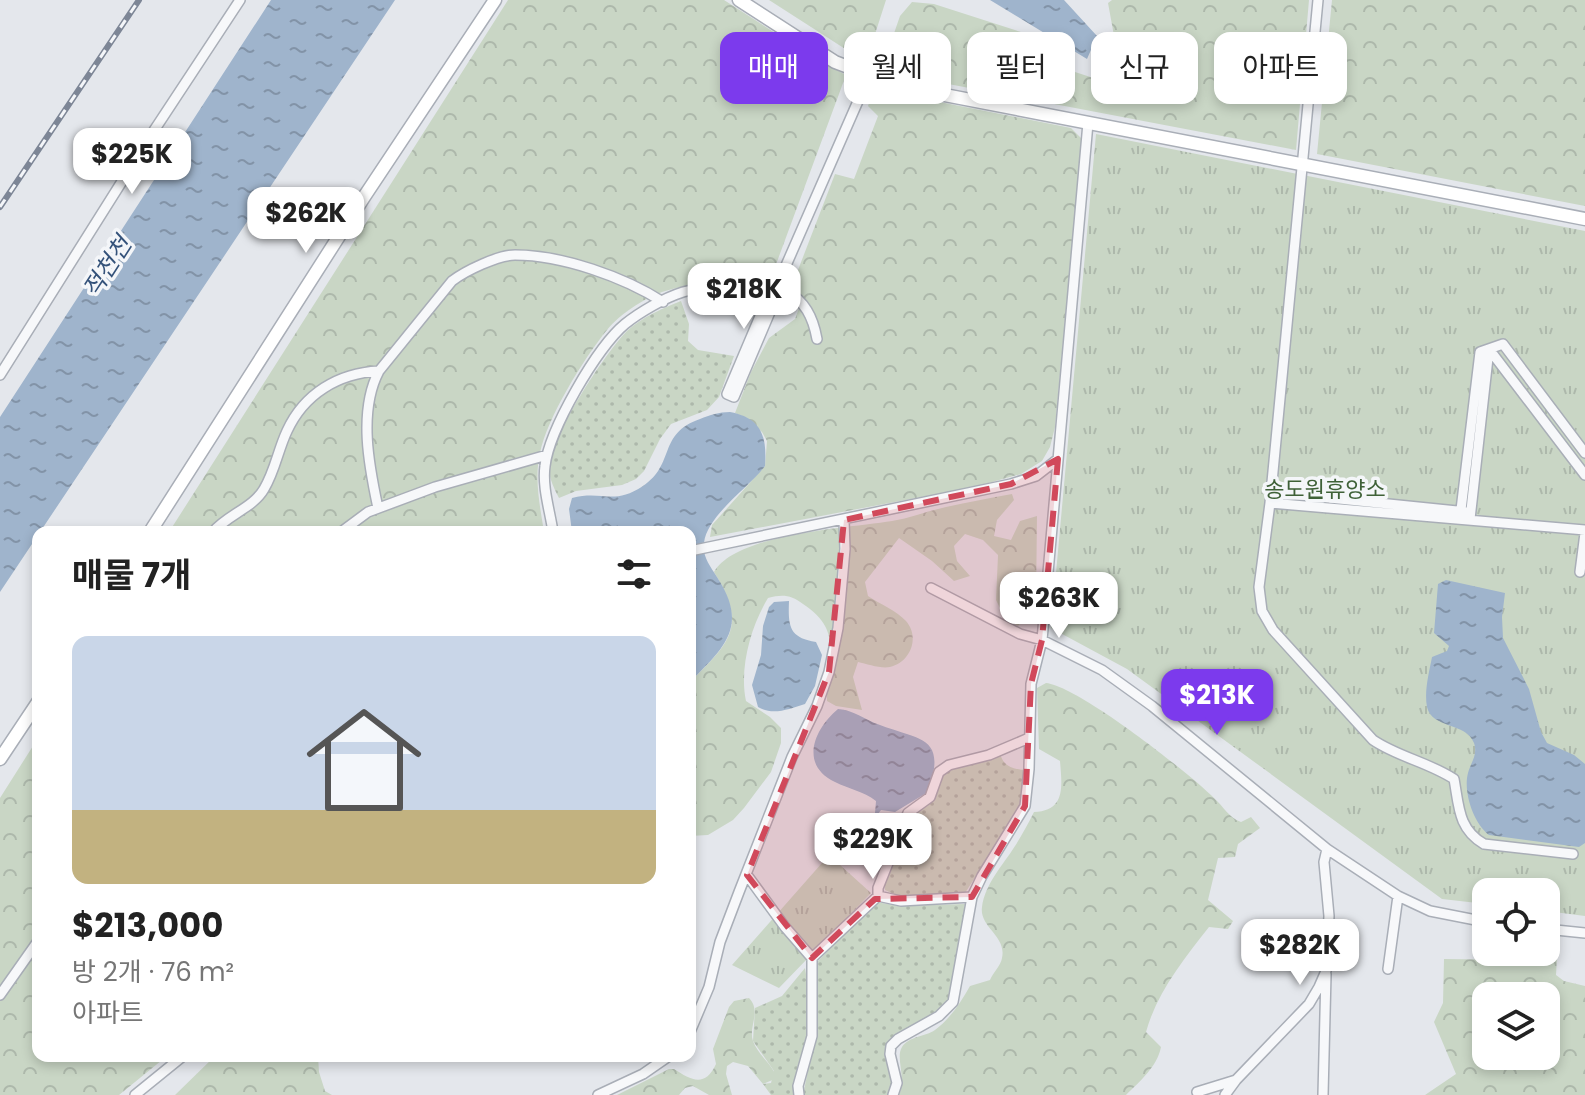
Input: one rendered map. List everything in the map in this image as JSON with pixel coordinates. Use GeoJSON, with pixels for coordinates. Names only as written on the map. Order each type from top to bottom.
{"type":"FeatureCollection","features":[{"type":"Feature","properties":{"kind":"main road"},"geometry":{"type":"LineString","coordinates":[[154,526],[364,197],[495,0]]}},
{"type":"Feature","properties":{"kind":"main road"},"geometry":{"type":"LineString","coordinates":[[739,0],[844,66]]}},
{"type":"Feature","properties":{"kind":"main road"},"geometry":{"type":"LineString","coordinates":[[951,96],[1585,219]]}},
{"type":"Feature","properties":{"kind":"main road"},"geometry":{"type":"LineString","coordinates":[[0,759],[32,711]]}},
{"type":"Feature","properties":{"kind":"street"},"geometry":{"type":"LineString","coordinates":[[0,375],[240,0]]}},
{"type":"Feature","properties":{"kind":"street"},"geometry":{"type":"LineString","coordinates":[[1318,0],[1259,587],[1262,611],[1273,630],[1373,740],[1391,752],[1436,767],[1454,779],[1463,824],[1472,837],[1484,844],[1573,854]]}},
{"type":"Feature","properties":{"kind":"street"},"geometry":{"type":"LineString","coordinates":[[777,286],[773,305],[734,397],[727,394],[857,104]]}},
{"type":"Feature","properties":{"kind":"street"},"geometry":{"type":"LineString","coordinates":[[893,1095],[897,1083],[891,1046],[948,1009],[955,996],[972,897],[1025,806],[1031,684],[1042,640],[1088,123]]}},
{"type":"Feature","properties":{"kind":"street"},"geometry":{"type":"LineString","coordinates":[[378,508],[367,453],[373,382],[452,281],[465,271],[512,254],[567,261],[644,289],[663,302]]}},
{"type":"Feature","properties":{"kind":"street"},"geometry":{"type":"LineString","coordinates":[[552,526],[545,482],[547,455],[573,395],[604,347],[624,325],[681,293],[699,289],[777,286],[805,306],[813,317],[817,339]]}},
{"type":"Feature","properties":{"kind":"street"},"geometry":{"type":"LineString","coordinates":[[1489,349],[1503,344],[1585,453]]}},
{"type":"Feature","properties":{"kind":"street"},"geometry":{"type":"LineString","coordinates":[[1465,515],[1489,349]]}},
{"type":"Feature","properties":{"kind":"street"},"geometry":{"type":"LineString","coordinates":[[1489,349],[1585,475]]}},
{"type":"Feature","properties":{"kind":"street"},"geometry":{"type":"LineString","coordinates":[[218,526],[258,497],[265,488],[286,432],[316,391],[359,372],[379,371]]}},
{"type":"Feature","properties":{"kind":"street"},"geometry":{"type":"LineString","coordinates":[[349,526],[368,512],[435,487],[547,455]]}},
{"type":"Feature","properties":{"kind":"street"},"geometry":{"type":"LineString","coordinates":[[696,550],[1011,484],[1036,476],[1058,459]]}},
{"type":"Feature","properties":{"kind":"street"},"geometry":{"type":"LineString","coordinates":[[1270,497],[1465,515],[1585,532],[1580,572]]}},
{"type":"Feature","properties":{"kind":"street"},"geometry":{"type":"LineString","coordinates":[[696,1018],[709,987],[720,942],[792,757],[817,706],[829,672],[841,596],[844,520]]}},
{"type":"Feature","properties":{"kind":"street"},"geometry":{"type":"LineString","coordinates":[[931,588],[1020,634],[1042,640],[1102,670],[1152,706],[1327,849],[1398,896],[1430,911],[1472,919]]}},
{"type":"Feature","properties":{"kind":"street"},"geometry":{"type":"LineString","coordinates":[[812,958],[878,896],[878,888],[908,813],[930,797],[939,772],[949,765],[989,755],[1029,738]]}},
{"type":"Feature","properties":{"kind":"street"},"geometry":{"type":"LineString","coordinates":[[1323,1095],[1329,916],[1324,862],[1327,849]]}},
{"type":"Feature","properties":{"kind":"street"},"geometry":{"type":"LineString","coordinates":[[747,875],[812,958],[812,1036],[798,1086],[799,1095]]}},
{"type":"Feature","properties":{"kind":"street"},"geometry":{"type":"LineString","coordinates":[[878,896],[883,900],[901,901],[972,897]]}},
{"type":"Feature","properties":{"kind":"street"},"geometry":{"type":"LineString","coordinates":[[1388,969],[1398,896]]}},
{"type":"Feature","properties":{"kind":"street"},"geometry":{"type":"LineString","coordinates":[[1560,930],[1585,933]]}},
{"type":"Feature","properties":{"kind":"street"},"geometry":{"type":"LineString","coordinates":[[0,995],[32,950]]}},
{"type":"Feature","properties":{"kind":"street"},"geometry":{"type":"LineString","coordinates":[[1225,1095],[1309,1004],[1326,971]]}},
{"type":"Feature","properties":{"kind":"street"},"geometry":{"type":"LineString","coordinates":[[135,1095],[176,1062]]}},
{"type":"Feature","properties":{"kind":"street"},"geometry":{"type":"LineString","coordinates":[[598,1095],[643,1074],[660,1062]]}},
{"type":"Feature","properties":{"kind":"street"},"geometry":{"type":"LineString","coordinates":[[1197,1092],[1236,1080]]}},
{"type":"Feature","properties":{"kind":"highlighted area"},"geometry":{"type":"Polygon","coordinates":[[[1058,459],[1042,640],[1031,684],[1025,806],[972,897],[875,899],[812,958],[747,875],[829,672],[844,520],[1011,484],[1058,459]]]}},
{"type":"Feature","properties":{"kind":"green space"},"geometry":{"type":"Polygon","coordinates":[[[508,0],[724,0],[774,32],[720,32],[720,104],[828,104],[828,66],[844,74],[844,80],[771,278],[702,284],[662,292],[618,318],[588,356],[550,423],[540,453],[538,492],[543,526],[173,526],[508,0]]]}},
{"type":"Feature","properties":{"kind":"green space"},"geometry":{"type":"Polygon","coordinates":[[[769,0],[886,0],[876,32],[844,32],[844,48],[828,38],[828,32],[819,32],[769,0]]]}},
{"type":"Feature","properties":{"kind":"green space"},"geometry":{"type":"Polygon","coordinates":[[[1112,0],[1309,0],[1306,32],[1214,32],[1214,104],[1300,104],[1296,150],[1054,104],[1075,104],[1075,72],[1091,77],[1091,104],[1198,104],[1198,32],[1113,32],[1108,3],[1112,0]]]}},
{"type":"Feature","properties":{"kind":"green space"},"geometry":{"type":"Polygon","coordinates":[[[1332,0],[1585,0],[1585,206],[1317,154],[1322,104],[1347,104],[1347,32],[1329,32],[1332,0]]]}},
{"type":"Feature","properties":{"kind":"green space"},"geometry":{"type":"Polygon","coordinates":[[[912,2],[934,4],[1021,32],[967,32],[967,88],[951,85],[951,32],[894,32],[900,16],[912,2]]]}},
{"type":"Feature","properties":{"kind":"green space"},"geometry":{"type":"Polygon","coordinates":[[[950,104],[1071,128],[1082,139],[1055,427],[1050,447],[1042,461],[1021,474],[974,487],[710,537],[712,525],[765,466],[767,441],[762,432],[747,418],[735,413],[769,338],[795,319],[801,303],[793,283],[835,174],[854,179],[878,116],[868,106],[950,104]]]}},
{"type":"Feature","properties":{"kind":"green space","name":"송도원휴양소"},"geometry":{"type":"Polygon","coordinates":[[[1096,134],[1585,231],[1585,916],[1560,913],[1560,878],[1472,878],[1472,902],[1442,899],[1127,669],[1051,628],[1096,134]]]}},
{"type":"Feature","properties":{"kind":"green space"},"geometry":{"type":"Polygon","coordinates":[[[681,301],[689,324],[688,341],[698,350],[734,356],[719,397],[707,410],[671,424],[644,471],[636,479],[622,485],[576,491],[559,498],[549,473],[551,455],[580,397],[627,331],[646,317],[681,301]]]}},
{"type":"Feature","properties":{"kind":"green space"},"geometry":{"type":"Polygon","coordinates":[[[1012,494],[1014,500],[997,520],[994,536],[1011,540],[1020,521],[1037,516],[1036,604],[1018,626],[1006,620],[996,600],[998,555],[983,540],[965,534],[954,546],[957,561],[970,576],[954,581],[899,538],[865,582],[868,596],[906,621],[913,641],[903,660],[890,667],[858,662],[853,677],[862,710],[836,706],[827,701],[830,648],[825,625],[791,597],[768,598],[756,621],[748,648],[744,688],[746,701],[781,728],[781,743],[771,772],[733,820],[708,835],[696,836],[696,676],[724,644],[732,620],[724,591],[714,572],[726,559],[769,541],[796,534],[892,521],[1012,494]]]}},
{"type":"Feature","properties":{"kind":"green space"},"geometry":{"type":"Polygon","coordinates":[[[1046,683],[1061,688],[1106,714],[1181,769],[1233,817],[1241,822],[1251,817],[1260,828],[1238,844],[1235,857],[1218,858],[1208,900],[1233,921],[1228,929],[1209,927],[1172,976],[1146,1032],[1161,1047],[1159,1054],[1147,1073],[1126,1095],[899,1095],[902,1047],[940,1026],[970,986],[990,980],[1001,961],[1001,944],[982,914],[984,899],[1034,812],[1052,807],[1060,796],[1060,761],[1039,749],[1037,688],[1046,683]]]}},
{"type":"Feature","properties":{"kind":"green space"},"geometry":{"type":"Polygon","coordinates":[[[32,747],[32,1062],[160,1062],[119,1095],[0,1095],[0,798],[32,747]]]}},
{"type":"Feature","properties":{"kind":"green space"},"geometry":{"type":"Polygon","coordinates":[[[1000,753],[1009,766],[1025,770],[1021,807],[965,893],[898,896],[885,890],[884,881],[902,836],[935,782],[947,770],[1000,753]]]}},
{"type":"Feature","properties":{"kind":"green space"},"geometry":{"type":"Polygon","coordinates":[[[829,855],[871,893],[779,988],[732,965],[829,855]]]}},
{"type":"Feature","properties":{"kind":"green space"},"geometry":{"type":"Polygon","coordinates":[[[876,902],[899,906],[965,904],[950,999],[946,1005],[893,1038],[887,1052],[892,1087],[890,1095],[803,1095],[814,1041],[818,961],[876,902]]]}},
{"type":"Feature","properties":{"kind":"green space"},"geometry":{"type":"Polygon","coordinates":[[[1444,959],[1472,959],[1472,966],[1557,966],[1556,975],[1564,981],[1585,986],[1585,1095],[1425,1095],[1456,1074],[1434,1022],[1443,1003],[1444,959]]]}},
{"type":"Feature","properties":{"kind":"green space"},"geometry":{"type":"Polygon","coordinates":[[[805,968],[809,1021],[794,1095],[771,1095],[763,1084],[771,1083],[774,1071],[753,1041],[755,1008],[782,996],[805,968]]]}},
{"type":"Feature","properties":{"kind":"green space"},"geometry":{"type":"Polygon","coordinates":[[[749,998],[755,1014],[753,1041],[777,1078],[763,1084],[748,1066],[733,1062],[727,1066],[726,1074],[732,1095],[709,1095],[693,1086],[685,1088],[679,1095],[617,1095],[669,1069],[697,1080],[707,1076],[716,1064],[713,1049],[729,1007],[734,1001],[749,998]]]}},
{"type":"Feature","properties":{"kind":"green space"},"geometry":{"type":"Polygon","coordinates":[[[209,1062],[318,1062],[325,1091],[332,1095],[175,1095],[209,1062]]]}},
{"type":"Feature","properties":{"kind":"water","name":"적천천"},"geometry":{"type":"Polygon","coordinates":[[[271,0],[395,0],[44,526],[32,526],[32,544],[0,592],[0,417],[271,0]]]}},
{"type":"Feature","properties":{"kind":"water"},"geometry":{"type":"Polygon","coordinates":[[[990,0],[1064,0],[1093,32],[1087,59],[1075,52],[1075,32],[1043,32],[990,0]]]}},
{"type":"Feature","properties":{"kind":"water"},"geometry":{"type":"Polygon","coordinates":[[[730,412],[756,424],[765,446],[765,466],[720,512],[707,533],[705,557],[726,594],[732,623],[722,646],[696,676],[696,526],[571,526],[569,509],[572,498],[624,495],[643,486],[660,468],[678,433],[687,425],[715,414],[730,412]]]}},
{"type":"Feature","properties":{"kind":"water"},"geometry":{"type":"Polygon","coordinates":[[[1446,580],[1505,593],[1503,638],[1529,689],[1541,732],[1547,743],[1574,755],[1585,764],[1585,843],[1579,847],[1489,835],[1474,815],[1467,780],[1475,755],[1474,743],[1464,732],[1435,719],[1426,701],[1432,657],[1447,651],[1449,646],[1434,633],[1438,584],[1446,580]]]}},
{"type":"Feature","properties":{"kind":"water"},"geometry":{"type":"Polygon","coordinates":[[[789,601],[790,624],[795,634],[816,642],[822,655],[815,686],[805,704],[781,711],[764,710],[758,707],[752,685],[761,655],[763,626],[769,607],[774,602],[789,601]]]}},
{"type":"Feature","properties":{"kind":"water"},"geometry":{"type":"Polygon","coordinates":[[[838,709],[919,738],[927,744],[934,760],[928,792],[895,812],[881,810],[878,814],[875,813],[876,801],[824,775],[817,766],[814,747],[822,726],[838,709]]]}},
{"type":"Feature","properties":{"kind":"railway"},"geometry":{"type":"LineString","coordinates":[[0,207],[139,0]]}}]}
